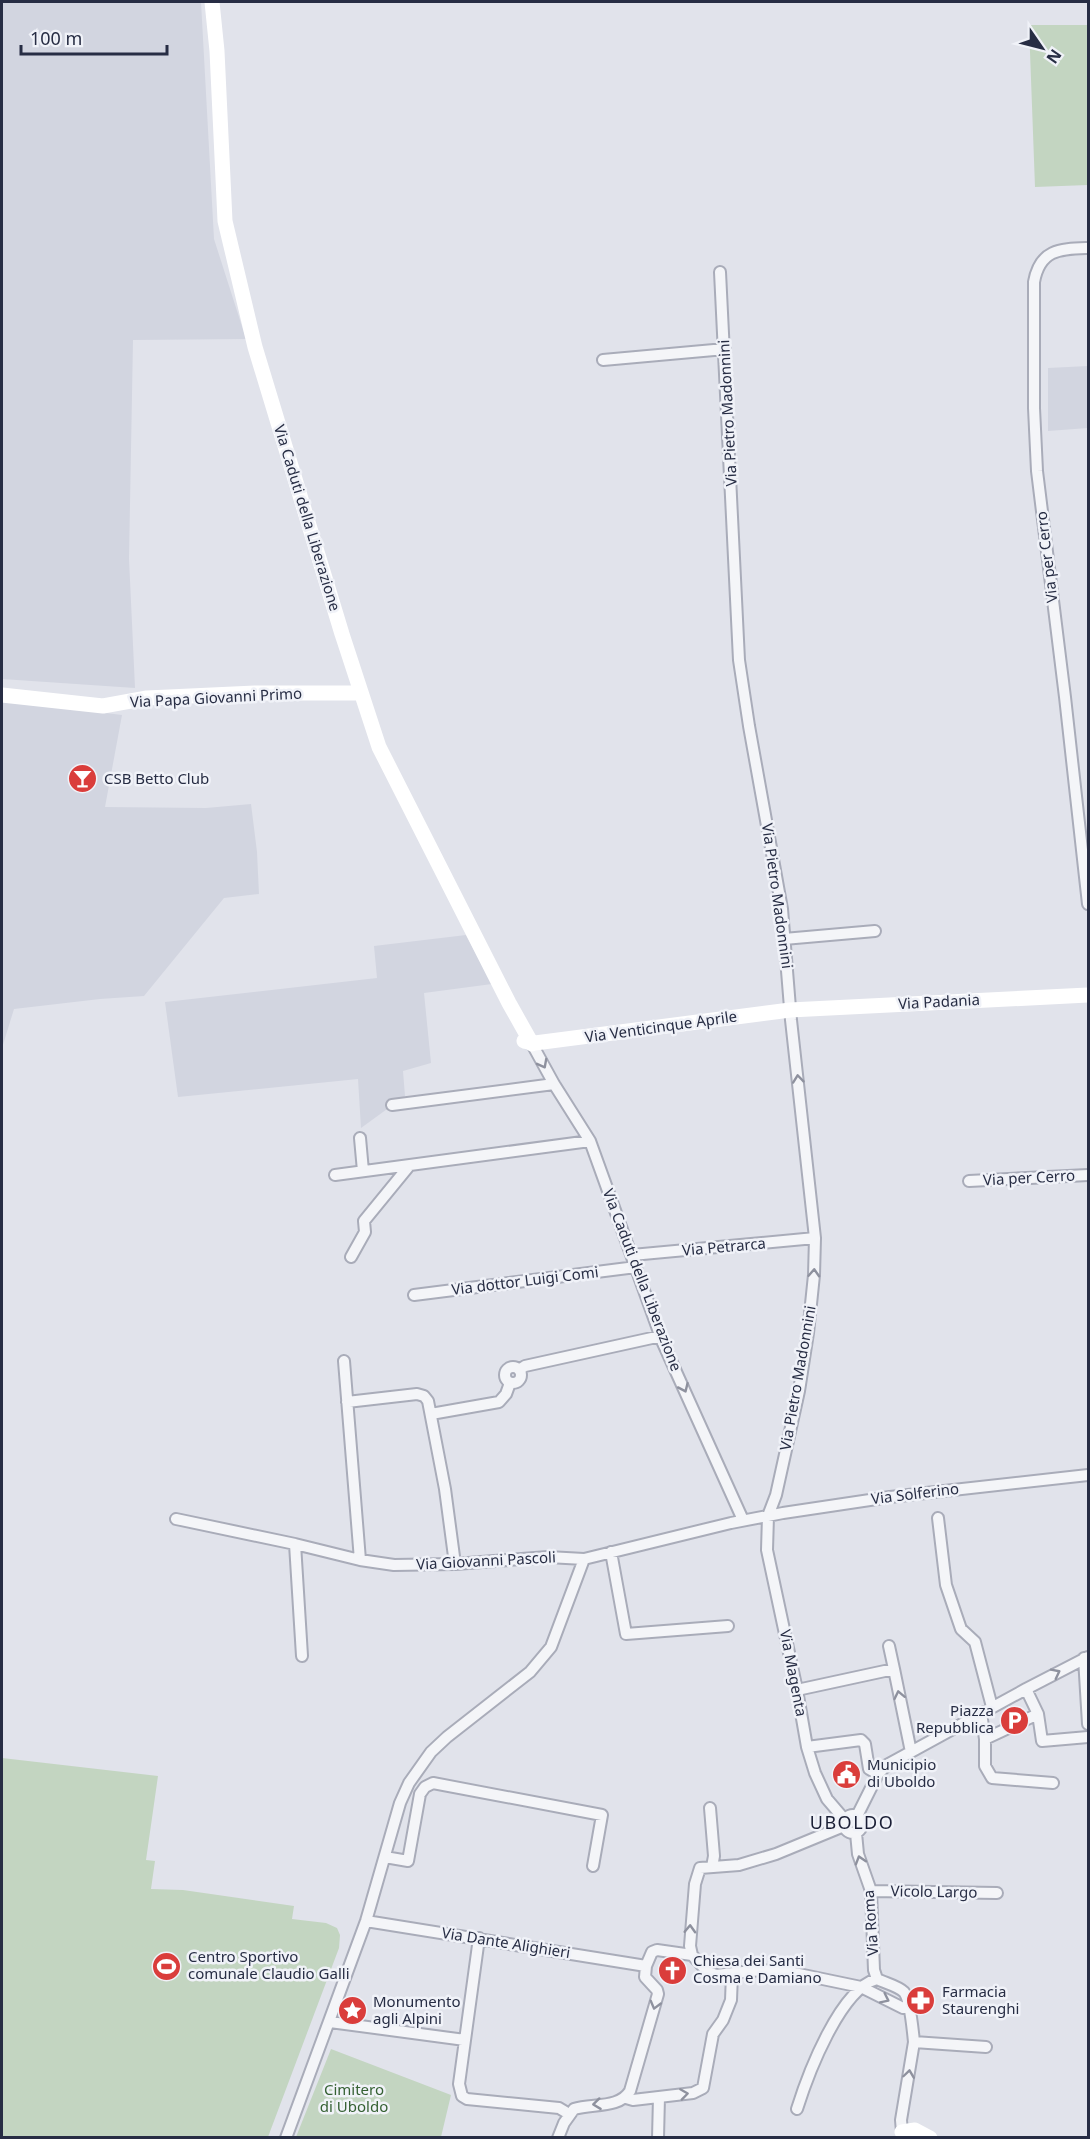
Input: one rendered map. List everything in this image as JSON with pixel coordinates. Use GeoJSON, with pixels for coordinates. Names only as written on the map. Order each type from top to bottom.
{"type":"FeatureCollection","features":[{"type":"Feature","properties":{"kind":"street","name":"Via Caduti della Liberazione"},"geometry":{"type":"LineString","coordinates":[[212,2],[227,230],[255,347],[360,693],[379,747],[509,1004],[515,1032],[521,1041],[532,1044],[590,1141],[661,1336],[743,1520]]}},
{"type":"Feature","properties":{"kind":"street","name":"Via per Cerro"},"geometry":{"type":"LineString","coordinates":[[1089,248],[1066,248],[1054,251],[1043,259],[1036,269],[1034,282],[1034,408],[1037,471],[1089,904]]}},
{"type":"Feature","properties":{"kind":"street","name":"Via Pietro Madonnini"},"geometry":{"type":"LineString","coordinates":[[720,272],[740,660],[749,726],[782,909],[790,1010],[815,1238],[808,1333],[799,1391],[776,1495],[768,1516]]}},
{"type":"Feature","properties":{"kind":"street"},"geometry":{"type":"LineString","coordinates":[[603,360],[725,349]]}},
{"type":"Feature","properties":{"kind":"street","name":"Via Papa Giovanni Primo"},"geometry":{"type":"LineString","coordinates":[[2,695],[103,706],[147,698],[255,693],[360,693]]}},
{"type":"Feature","properties":{"kind":"street"},"geometry":{"type":"LineString","coordinates":[[784,939],[875,931]]}},
{"type":"Feature","properties":{"kind":"street","name":"Via Padania"},"geometry":{"type":"LineString","coordinates":[[790,1010],[1089,995]]}},
{"type":"Feature","properties":{"kind":"street","name":"Via Venticinque Aprile"},"geometry":{"type":"LineString","coordinates":[[532,1044],[790,1010]]}},
{"type":"Feature","properties":{"kind":"street"},"geometry":{"type":"LineString","coordinates":[[392,1105],[554,1084]]}},
{"type":"Feature","properties":{"kind":"street"},"geometry":{"type":"LineString","coordinates":[[360,1138],[363,1170]]}},
{"type":"Feature","properties":{"kind":"street"},"geometry":{"type":"LineString","coordinates":[[335,1175],[590,1141]]}},
{"type":"Feature","properties":{"kind":"street"},"geometry":{"type":"LineString","coordinates":[[351,1257],[365,1232],[364,1221],[409,1166]]}},
{"type":"Feature","properties":{"kind":"street","name":"Via per Cerro"},"geometry":{"type":"LineString","coordinates":[[969,1181],[1089,1175]]}},
{"type":"Feature","properties":{"kind":"street","name":"Via Petrarca"},"geometry":{"type":"LineString","coordinates":[[632,1255],[815,1238]]}},
{"type":"Feature","properties":{"kind":"street","name":"Via dottor Luigi Comi"},"geometry":{"type":"LineString","coordinates":[[414,1295],[636,1267]]}},
{"type":"Feature","properties":{"kind":"street"},"geometry":{"type":"LineString","coordinates":[[431,1414],[499,1402],[506,1394],[510,1383],[516,1383],[520,1379],[519,1370],[525,1365],[661,1336]]}},
{"type":"Feature","properties":{"kind":"street"},"geometry":{"type":"LineString","coordinates":[[344,1361],[360,1560]]}},
{"type":"Feature","properties":{"kind":"street"},"geometry":{"type":"LineString","coordinates":[[347,1402],[421,1395],[428,1401],[445,1489],[455,1564]]}},
{"type":"Feature","properties":{"kind":"street","name":"Via Solferino"},"geometry":{"type":"LineString","coordinates":[[743,1520],[890,1497],[1089,1476]]}},
{"type":"Feature","properties":{"kind":"street","name":"Via Magenta"},"geometry":{"type":"LineString","coordinates":[[768,1516],[767,1550],[807,1748],[827,1799],[845,1823]]}},
{"type":"Feature","properties":{"kind":"street"},"geometry":{"type":"LineString","coordinates":[[939,1518],[946,1585],[962,1629],[975,1642],[992,1707]]}},
{"type":"Feature","properties":{"kind":"street","name":"Via Giovanni Pascoli"},"geometry":{"type":"LineString","coordinates":[[176,1519],[360,1560],[394,1565],[455,1564],[548,1557],[584,1558],[743,1520]]}},
{"type":"Feature","properties":{"kind":"street"},"geometry":{"type":"LineString","coordinates":[[295,1544],[302,1656]]}},
{"type":"Feature","properties":{"kind":"street"},"geometry":{"type":"LineString","coordinates":[[611,1552],[626,1634],[728,1626]]}},
{"type":"Feature","properties":{"kind":"street"},"geometry":{"type":"LineString","coordinates":[[286,2138],[366,1922],[400,1803],[409,1783],[420,1766],[447,1737],[530,1672],[550,1647],[584,1558]]}},
{"type":"Feature","properties":{"kind":"street"},"geometry":{"type":"LineString","coordinates":[[889,1646],[911,1752]]}},
{"type":"Feature","properties":{"kind":"street"},"geometry":{"type":"LineString","coordinates":[[857,1816],[878,1774],[887,1765],[1086,1658],[1089,1724]]}},
{"type":"Feature","properties":{"kind":"street"},"geometry":{"type":"LineString","coordinates":[[797,1690],[894,1669]]}},
{"type":"Feature","properties":{"kind":"street"},"geometry":{"type":"LineString","coordinates":[[1026,1689],[1038,1714],[1042,1741],[1089,1737]]}},
{"type":"Feature","properties":{"kind":"street"},"geometry":{"type":"LineString","coordinates":[[981,1713],[985,1739],[985,1766],[992,1779],[1053,1783]]}},
{"type":"Feature","properties":{"kind":"street"},"geometry":{"type":"LineString","coordinates":[[985,1739],[1038,1714]]}},
{"type":"Feature","properties":{"kind":"street"},"geometry":{"type":"LineString","coordinates":[[807,1748],[861,1740],[865,1744],[869,1769],[878,1774]]}},
{"type":"Feature","properties":{"kind":"street"},"geometry":{"type":"LineString","coordinates":[[385,1857],[408,1861],[420,1794],[424,1787],[433,1784],[602,1815],[593,1866]]}},
{"type":"Feature","properties":{"kind":"street"},"geometry":{"type":"LineString","coordinates":[[710,1808],[714,1856],[712,1867]]}},
{"type":"Feature","properties":{"kind":"street"},"geometry":{"type":"LineString","coordinates":[[845,1823],[847,1831],[856,1833],[862,1827],[857,1816],[852,1815],[845,1823],[776,1854],[739,1865],[700,1868],[694,1884],[690,1946],[692,1955],[711,1974],[761,1970],[789,1972],[861,1987],[903,2008],[909,2008]]}},
{"type":"Feature","properties":{"kind":"street","name":"Via Roma"},"geometry":{"type":"LineString","coordinates":[[856,1833],[858,1854],[871,1891],[874,1970],[877,1979]]}},
{"type":"Feature","properties":{"kind":"street","name":"Vicolo Largo"},"geometry":{"type":"LineString","coordinates":[[871,1891],[997,1893]]}},
{"type":"Feature","properties":{"kind":"street","name":"Via Dante Alighieri"},"geometry":{"type":"LineString","coordinates":[[366,1922],[646,1966]]}},
{"type":"Feature","properties":{"kind":"street"},"geometry":{"type":"LineString","coordinates":[[479,1938],[459,2084],[462,2096],[467,2099],[496,2103],[559,2108],[569,2114]]}},
{"type":"Feature","properties":{"kind":"street"},"geometry":{"type":"LineString","coordinates":[[558,2138],[569,2114],[574,2109],[619,2102],[626,2097],[633,2085],[658,1994],[657,1989],[646,1980],[646,1966],[652,1952],[657,1950],[692,1955]]}},
{"type":"Feature","properties":{"kind":"street"},"geometry":{"type":"LineString","coordinates":[[626,2097],[633,2100],[659,2097],[693,2093],[703,2088],[713,2034],[723,2020],[731,2000],[732,1974]]}},
{"type":"Feature","properties":{"kind":"street"},"geometry":{"type":"LineString","coordinates":[[797,2109],[806,2078],[843,2009],[861,1987],[877,1979],[904,1992],[909,2008],[914,2042],[901,2120],[902,2136],[915,2130],[930,2138]]}},
{"type":"Feature","properties":{"kind":"street"},"geometry":{"type":"LineString","coordinates":[[330,2022],[465,2040]]}},
{"type":"Feature","properties":{"kind":"street"},"geometry":{"type":"LineString","coordinates":[[914,2042],[986,2047]]}},
{"type":"Feature","properties":{"kind":"street"},"geometry":{"type":"LineString","coordinates":[[658,2138],[659,2097]]}},
{"type":"Feature","properties":{"kind":"shaded area"},"geometry":{"type":"Polygon","coordinates":[[[2,2],[201,2],[214,239],[246,339],[133,340],[129,559],[135,688],[2,679],[2,2]]]}},
{"type":"Feature","properties":{"kind":"shaded area"},"geometry":{"type":"Polygon","coordinates":[[[1088,366],[1088,428],[1048,431],[1048,368],[1088,366]]]}},
{"type":"Feature","properties":{"kind":"shaded area"},"geometry":{"type":"Polygon","coordinates":[[[2,700],[122,715],[105,807],[206,808],[251,804],[259,894],[224,898],[144,996],[14,1009],[2,1048],[2,700]]]}},
{"type":"Feature","properties":{"kind":"shaded area"},"geometry":{"type":"Polygon","coordinates":[[[466,935],[492,984],[424,993],[431,1063],[403,1071],[405,1096],[361,1128],[358,1079],[178,1097],[165,1002],[377,978],[374,946],[466,935]]]}},
{"type":"Feature","properties":{"kind":"green space"},"geometry":{"type":"Polygon","coordinates":[[[1029,25],[1088,25],[1088,185],[1035,187],[1029,25]]]}},
{"type":"Feature","properties":{"kind":"green space","name":"Centro Sportivo comunale Claudio Galli"},"geometry":{"type":"Polygon","coordinates":[[[2,1758],[158,1776],[146,1860],[155,1861],[151,1889],[183,1890],[294,1906],[292,1919],[326,1923],[337,1928],[340,1935],[339,1948],[268,2137],[2,2137],[2,1758]]]}},
{"type":"Feature","properties":{"kind":"green space","name":"Cimitero di Uboldo"},"geometry":{"type":"Polygon","coordinates":[[[331,2049],[451,2095],[441,2137],[296,2137],[331,2049]]]}},
{"type":"Feature","properties":{"kind":"place","name":"CSB Betto Club"},"geometry":{"type":"Point","coordinates":[83,779]}},
{"type":"Feature","properties":{"kind":"place","name":"Piazza Repubblica"},"geometry":{"type":"Point","coordinates":[1015,1720]}},
{"type":"Feature","properties":{"kind":"place","name":"Municipio di Uboldo"},"geometry":{"type":"Point","coordinates":[846,1774]}},
{"type":"Feature","properties":{"kind":"place","name":"Centro Sportivo comunale Claudio Galli"},"geometry":{"type":"Point","coordinates":[167,1966]}},
{"type":"Feature","properties":{"kind":"place","name":"Chiesa dei Santi Cosma e Damiano"},"geometry":{"type":"Point","coordinates":[672,1970]}},
{"type":"Feature","properties":{"kind":"place","name":"Farmacia Staurenghi"},"geometry":{"type":"Point","coordinates":[921,2001]}},
{"type":"Feature","properties":{"kind":"place","name":"Monumento agli Alpini"},"geometry":{"type":"Point","coordinates":[352,2011]}},
{"type":"Feature","properties":{"kind":"district","name":"UBOLDO"},"geometry":{"type":"Point","coordinates":[852,1823]}}]}
